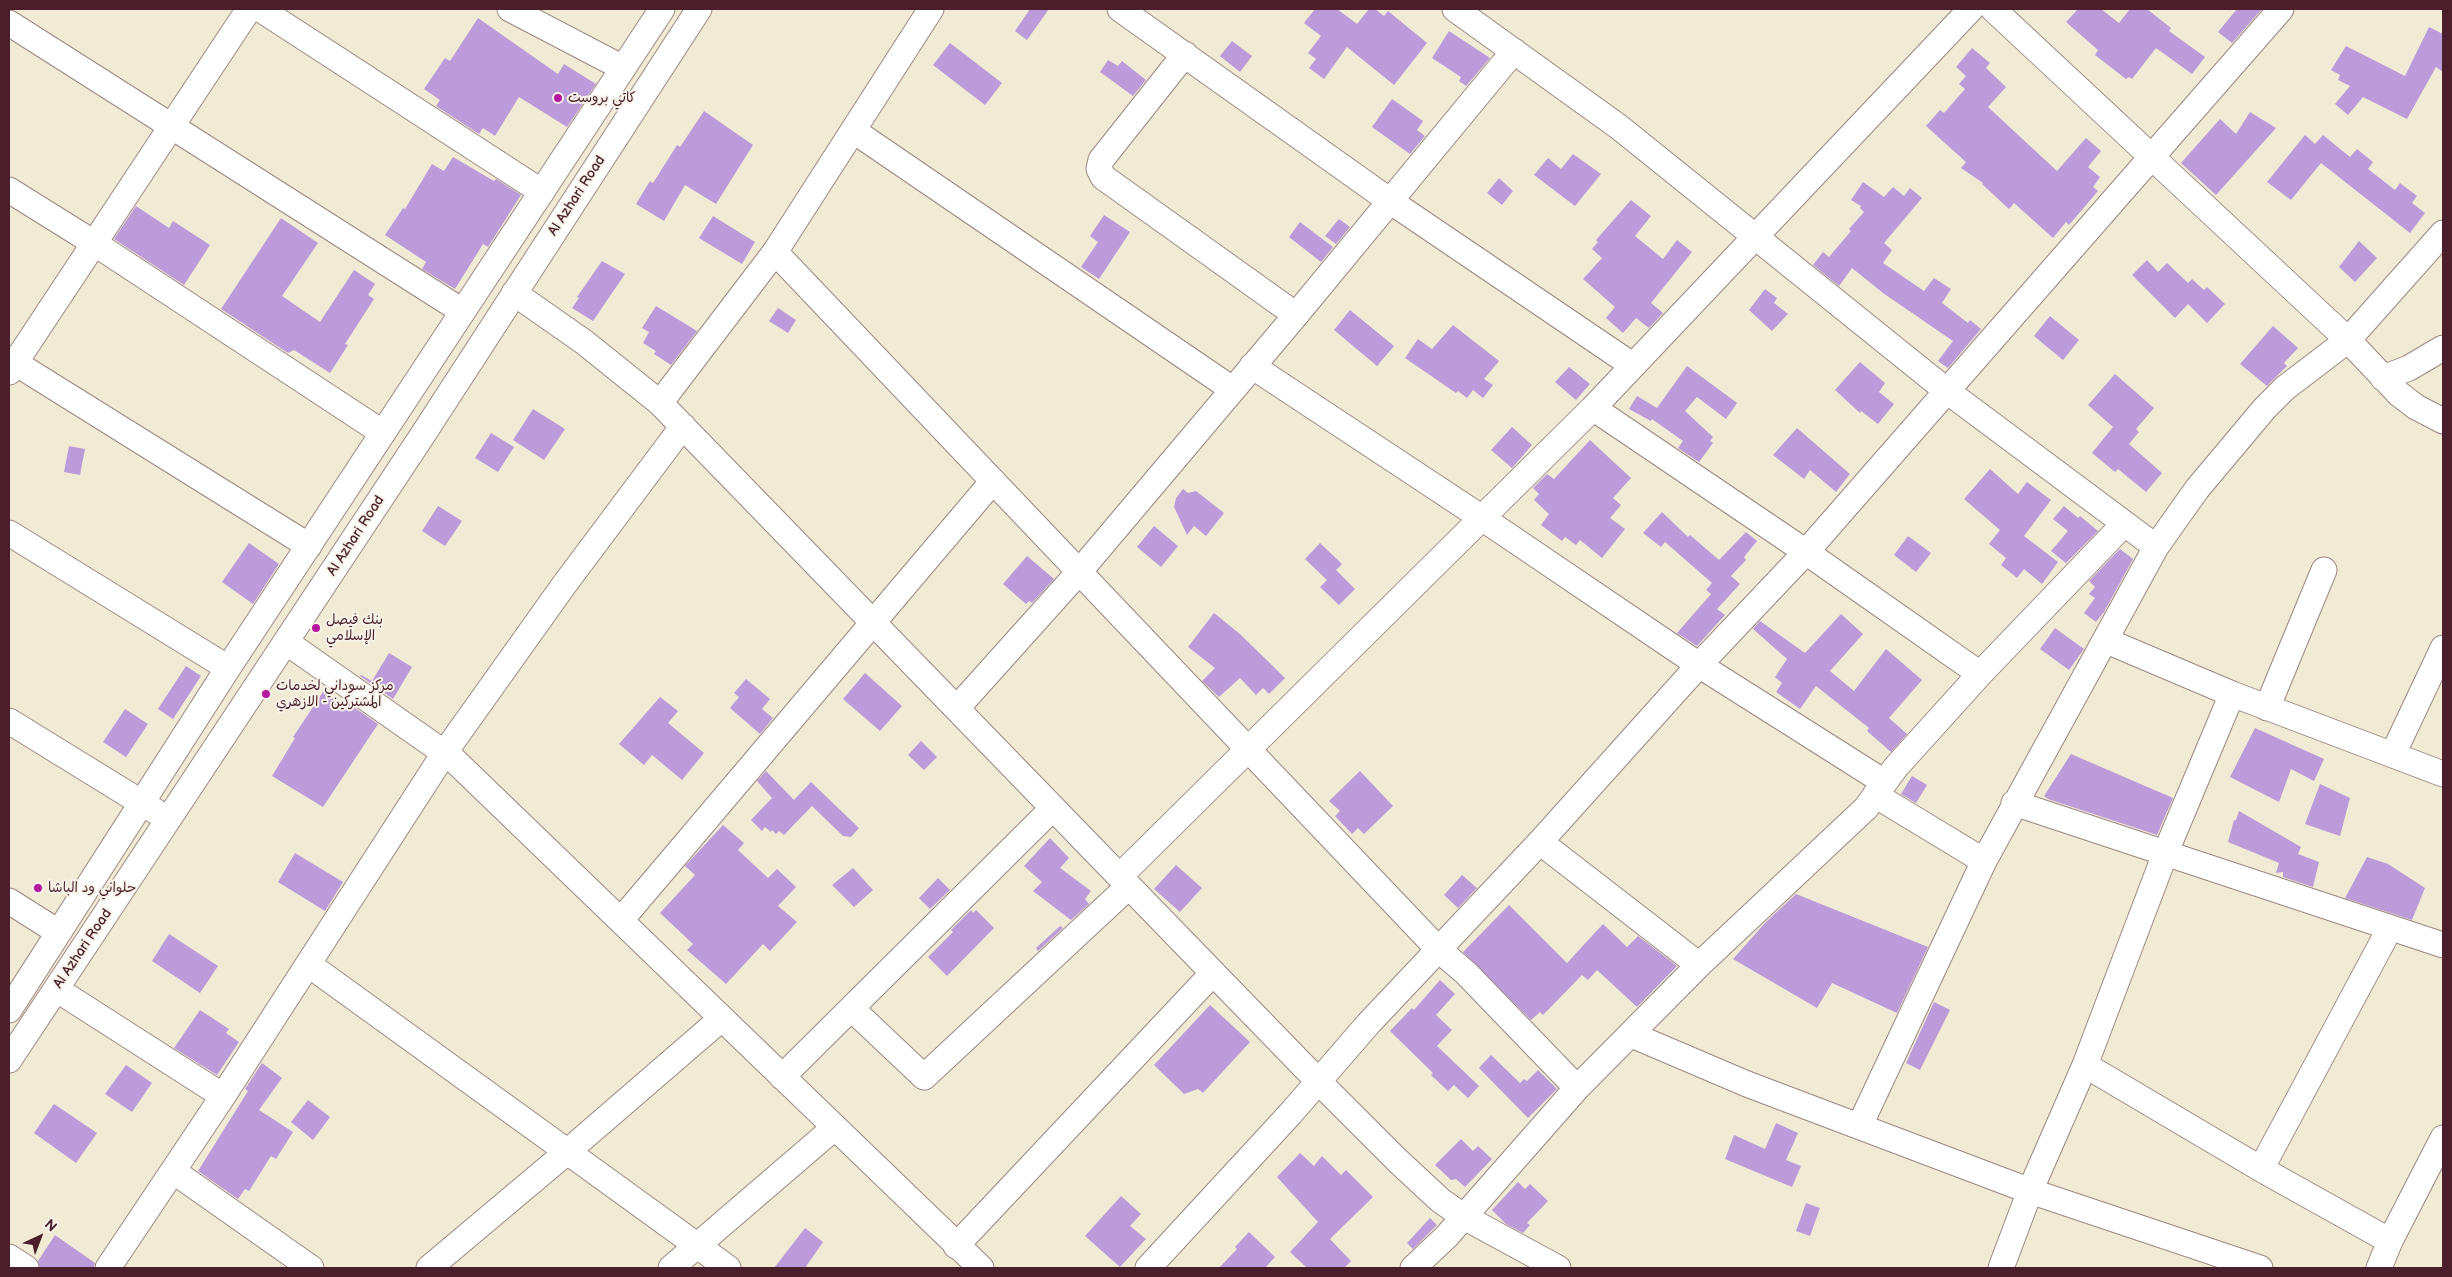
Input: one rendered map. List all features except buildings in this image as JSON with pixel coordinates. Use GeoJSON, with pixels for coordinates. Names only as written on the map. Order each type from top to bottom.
{"type":"FeatureCollection","features":[{"type":"Feature","properties":{"kind":"street"},"geometry":{"type":"LineString","coordinates":[[249,9],[11,365],[309,546]]}},
{"type":"Feature","properties":{"kind":"street"},"geometry":{"type":"LineString","coordinates":[[260,9],[542,192]]}},
{"type":"Feature","properties":{"kind":"street"},"geometry":{"type":"LineString","coordinates":[[510,9],[623,68]]}},
{"type":"Feature","properties":{"kind":"street","name":"Al Azhari Road"},"geometry":{"type":"LineString","coordinates":[[9,1010],[228,668],[662,9]]}},
{"type":"Feature","properties":{"kind":"street","name":"Al Azhari Road"},"geometry":{"type":"LineString","coordinates":[[9,1060],[286,642],[699,9]]}},
{"type":"Feature","properties":{"kind":"street"},"geometry":{"type":"LineString","coordinates":[[660,403],[775,252],[931,9]]}},
{"type":"Feature","properties":{"kind":"street"},"geometry":{"type":"LineString","coordinates":[[1120,9],[1390,201],[1632,365]]}},
{"type":"Feature","properties":{"kind":"street"},"geometry":{"type":"LineString","coordinates":[[1455,9],[1619,127],[1947,391],[2156,547]]}},
{"type":"Feature","properties":{"kind":"street"},"geometry":{"type":"LineString","coordinates":[[852,1009],[924,1077],[1125,881],[1249,750],[1593,408],[1971,9]]}},
{"type":"Feature","properties":{"kind":"street"},"geometry":{"type":"LineString","coordinates":[[1993,9],[2348,340],[2383,378],[2416,407],[2443,421]]}},
{"type":"Feature","properties":{"kind":"street"},"geometry":{"type":"LineString","coordinates":[[1148,1268],[1319,1082],[1369,1023],[1540,842],[1699,665],[1806,552],[2281,9]]}},
{"type":"Feature","properties":{"kind":"street"},"geometry":{"type":"LineString","coordinates":[[9,23],[171,128],[462,310]]}},
{"type":"Feature","properties":{"kind":"street"},"geometry":{"type":"LineString","coordinates":[[957,708],[1079,572],[1296,315],[1514,51]]}},
{"type":"Feature","properties":{"kind":"street"},"geometry":{"type":"LineString","coordinates":[[1184,54],[1101,160],[1099,169],[1103,177],[1296,315]]}},
{"type":"Feature","properties":{"kind":"street"},"geometry":{"type":"LineString","coordinates":[[854,131],[1232,389]]}},
{"type":"Feature","properties":{"kind":"street"},"geometry":{"type":"LineString","coordinates":[[9,190],[94,243],[383,433]]}},
{"type":"Feature","properties":{"kind":"street"},"geometry":{"type":"LineString","coordinates":[[1860,1125],[1984,861],[2014,803],[2106,641],[2156,547],[2197,489],[2265,408],[2286,388],[2348,340],[2443,233]]}},
{"type":"Feature","properties":{"kind":"street"},"geometry":{"type":"LineString","coordinates":[[775,252],[1439,950],[1466,973],[1577,1088]]}},
{"type":"Feature","properties":{"kind":"street"},"geometry":{"type":"LineString","coordinates":[[514,293],[606,358],[660,403],[1398,1161],[1440,1200],[1464,1217],[1558,1268]]}},
{"type":"Feature","properties":{"kind":"street"},"geometry":{"type":"LineString","coordinates":[[2383,378],[2409,368],[2443,348]]}},
{"type":"Feature","properties":{"kind":"street"},"geometry":{"type":"LineString","coordinates":[[1252,366],[1482,518],[1984,861]]}},
{"type":"Feature","properties":{"kind":"street"},"geometry":{"type":"LineString","coordinates":[[1593,408],[1806,552],[1980,674]]}},
{"type":"Feature","properties":{"kind":"street"},"geometry":{"type":"LineString","coordinates":[[108,1268],[223,1096],[445,752],[564,585],[683,426]]}},
{"type":"Feature","properties":{"kind":"street"},"geometry":{"type":"LineString","coordinates":[[621,920],[993,481]]}},
{"type":"Feature","properties":{"kind":"street"},"geometry":{"type":"LineString","coordinates":[[1413,1268],[1464,1217],[1577,1088],[1632,1035],[1699,965],[1853,821],[1980,674],[2124,524]]}},
{"type":"Feature","properties":{"kind":"street"},"geometry":{"type":"LineString","coordinates":[[9,533],[228,668]]}},
{"type":"Feature","properties":{"kind":"street"},"geometry":{"type":"LineString","coordinates":[[2267,708],[2324,570]]}},
{"type":"Feature","properties":{"kind":"street"},"geometry":{"type":"LineString","coordinates":[[2106,641],[2267,708],[2443,774]]}},
{"type":"Feature","properties":{"kind":"street"},"geometry":{"type":"LineString","coordinates":[[286,642],[445,752],[981,1268]]}},
{"type":"Feature","properties":{"kind":"street"},"geometry":{"type":"LineString","coordinates":[[2392,754],[2443,648]]}},
{"type":"Feature","properties":{"kind":"street"},"geometry":{"type":"LineString","coordinates":[[2009,1266],[2030,1191],[2085,1065],[2165,854],[2232,694]]}},
{"type":"Feature","properties":{"kind":"street"},"geometry":{"type":"LineString","coordinates":[[9,721],[142,802],[168,821]]}},
{"type":"Feature","properties":{"kind":"street"},"geometry":{"type":"LineString","coordinates":[[2014,803],[2443,946]]}},
{"type":"Feature","properties":{"kind":"street"},"geometry":{"type":"LineString","coordinates":[[782,1077],[1053,808]]}},
{"type":"Feature","properties":{"kind":"street"},"geometry":{"type":"LineString","coordinates":[[1540,842],[1699,965]]}},
{"type":"Feature","properties":{"kind":"street"},"geometry":{"type":"LineString","coordinates":[[9,901],[58,932]]}},
{"type":"Feature","properties":{"kind":"street"},"geometry":{"type":"LineString","coordinates":[[2261,1169],[2390,928]]}},
{"type":"Feature","properties":{"kind":"street"},"geometry":{"type":"LineString","coordinates":[[308,964],[728,1268]]}},
{"type":"Feature","properties":{"kind":"street"},"geometry":{"type":"LineString","coordinates":[[956,1246],[1213,973]]}},
{"type":"Feature","properties":{"kind":"street"},"geometry":{"type":"LineString","coordinates":[[56,989],[223,1096]]}},
{"type":"Feature","properties":{"kind":"street"},"geometry":{"type":"LineString","coordinates":[[428,1268],[567,1152],[721,1018]]}},
{"type":"Feature","properties":{"kind":"street"},"geometry":{"type":"LineString","coordinates":[[1632,1035],[1747,1084],[1860,1125],[2030,1191],[2260,1268]]}},
{"type":"Feature","properties":{"kind":"street"},"geometry":{"type":"LineString","coordinates":[[2085,1065],[2261,1169],[2390,1241]]}},
{"type":"Feature","properties":{"kind":"street"},"geometry":{"type":"LineString","coordinates":[[671,1268],[834,1128]]}},
{"type":"Feature","properties":{"kind":"street"},"geometry":{"type":"LineString","coordinates":[[2378,1268],[2390,1241],[2437,1164],[2443,1138]]}},
{"type":"Feature","properties":{"kind":"street"},"geometry":{"type":"LineString","coordinates":[[173,1171],[312,1268]]}},
{"type":"Feature","properties":{"kind":"street"},"geometry":{"type":"LineString","coordinates":[[9,1257],[26,1268]]}},
{"type":"Feature","properties":{"kind":"place","name":"كاتي بروست"},"geometry":{"type":"Point","coordinates":[558,98]}},
{"type":"Feature","properties":{"kind":"place","name":"بنك فيصل الإسلامي"},"geometry":{"type":"Point","coordinates":[316,628]}},
{"type":"Feature","properties":{"kind":"place","name":"مركز سوداني لخدمات المشتركين - الازهري"},"geometry":{"type":"Point","coordinates":[266,694]}},
{"type":"Feature","properties":{"kind":"place","name":"حلواني ود الباشا"},"geometry":{"type":"Point","coordinates":[38,888]}}]}
